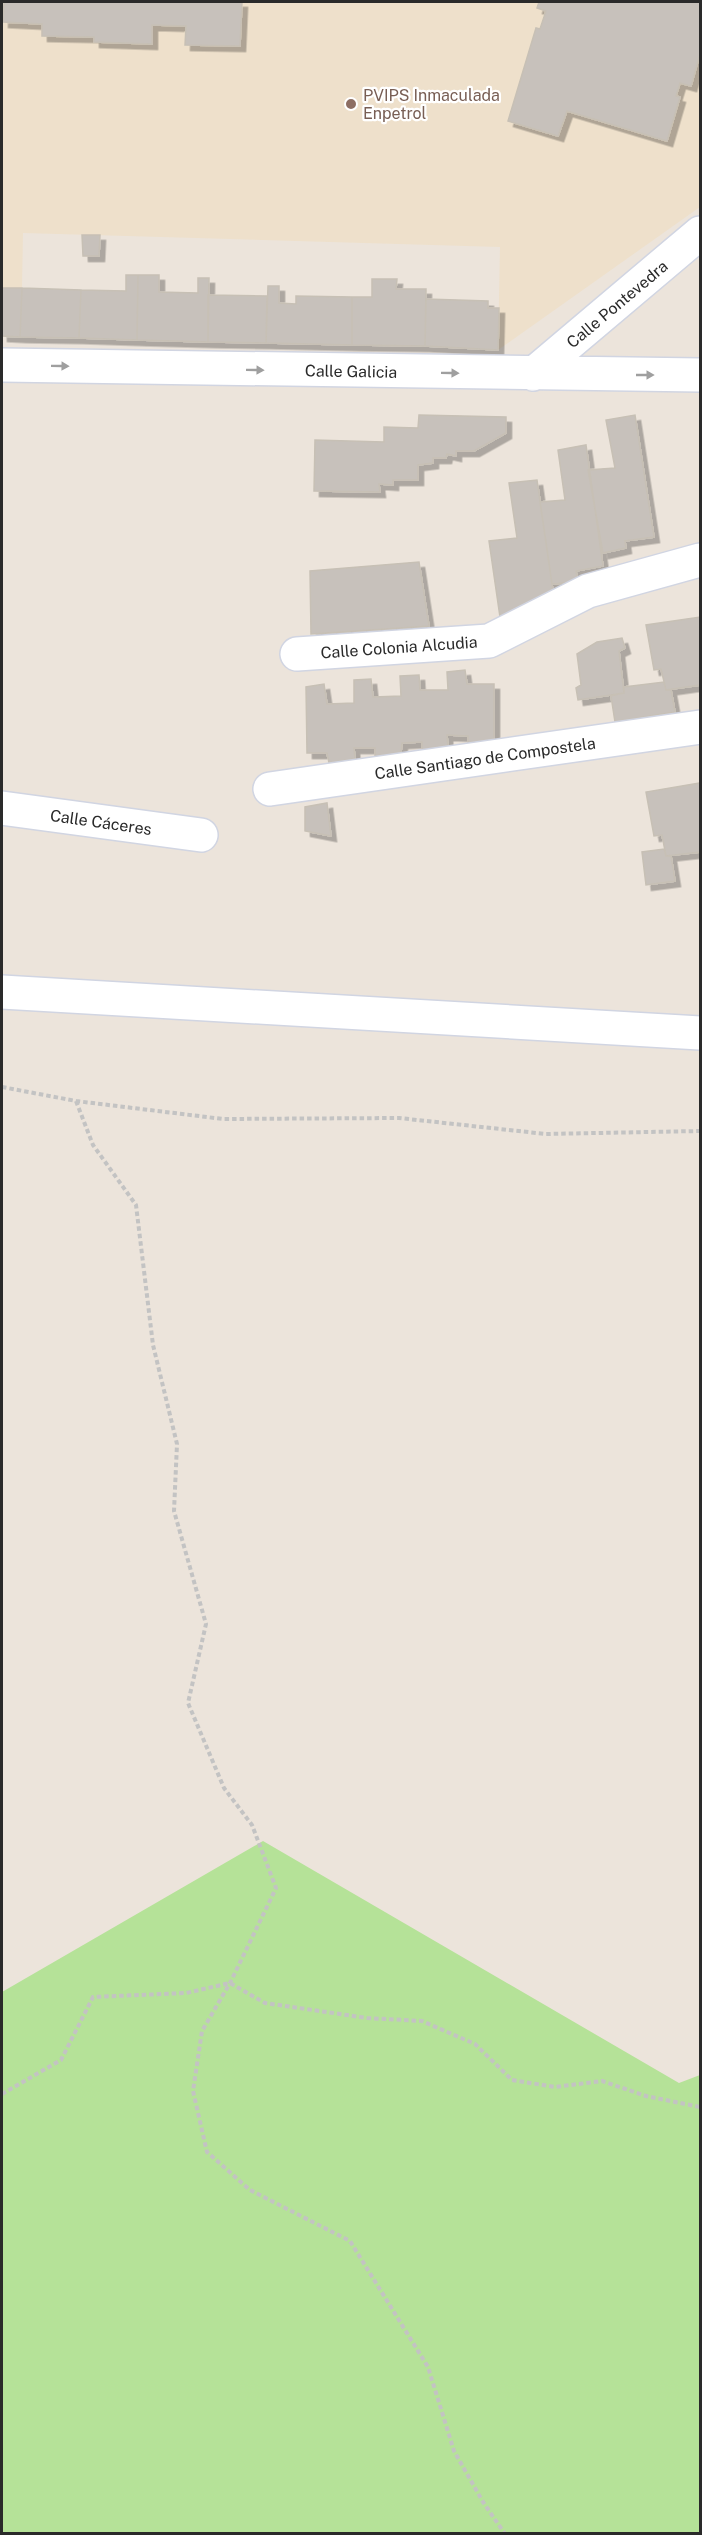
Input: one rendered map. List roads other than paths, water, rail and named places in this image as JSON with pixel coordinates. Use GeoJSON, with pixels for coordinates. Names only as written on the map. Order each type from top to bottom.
{"type":"FeatureCollection","features":[{"type":"Feature","properties":{"kind":"street","name":"Calle Pontevedra"},"geometry":{"type":"LineString","coordinates":[[533,374],[700,232]]}},
{"type":"Feature","properties":{"kind":"street","name":"Calle Galicia"},"geometry":{"type":"LineString","coordinates":[[2,365],[700,375]]}},
{"type":"Feature","properties":{"kind":"street","name":"Calle Colonia Alcudia"},"geometry":{"type":"LineString","coordinates":[[297,654],[489,641],[588,591],[700,560]]}},
{"type":"Feature","properties":{"kind":"street","name":"Calle Santiago de Compostela"},"geometry":{"type":"LineString","coordinates":[[270,789],[700,727]]}},
{"type":"Feature","properties":{"kind":"street","name":"Calle Cáceres"},"geometry":{"type":"LineString","coordinates":[[2,808],[201,835]]}},
{"type":"Feature","properties":{"kind":"street"},"geometry":{"type":"LineString","coordinates":[[2,992],[700,1033]]}},
{"type":"Feature","properties":{"kind":"place","name":"PVIPS Inmaculada Enpetrol"},"geometry":{"type":"Point","coordinates":[351,104]}}]}
